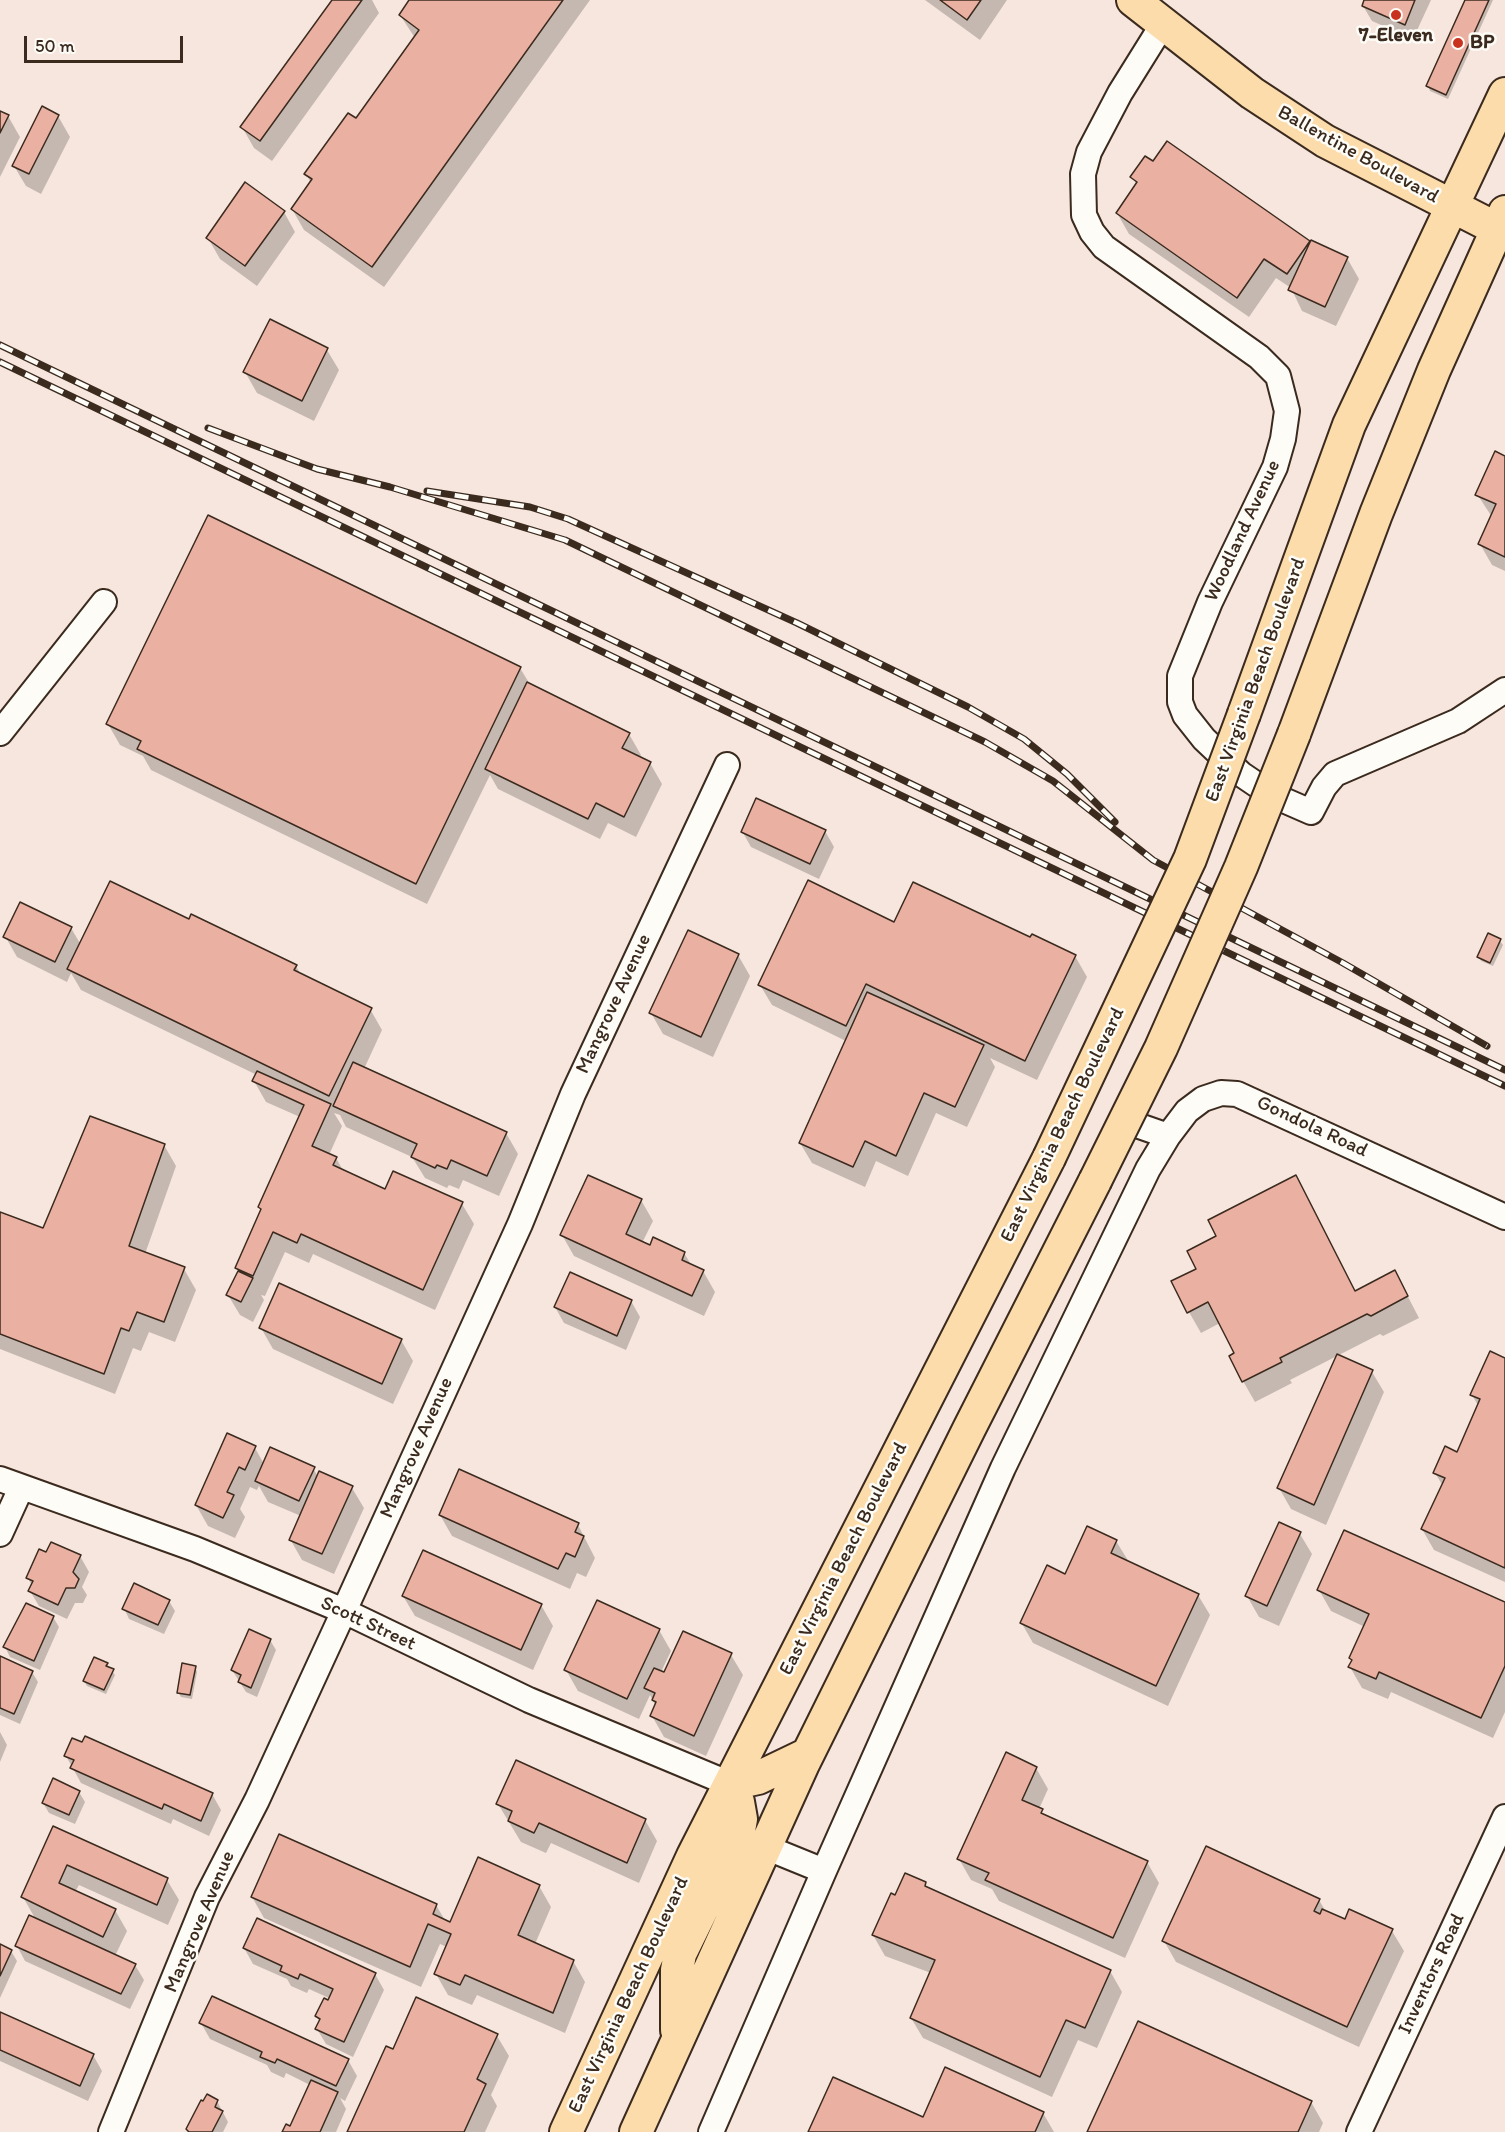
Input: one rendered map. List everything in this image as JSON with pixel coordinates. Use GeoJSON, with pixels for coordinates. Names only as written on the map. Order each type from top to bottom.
{"type":"FeatureCollection","features":[{"type":"Feature","properties":{"kind":"main road","name":"Ballentine Boulevard"},"geometry":{"type":"LineString","coordinates":[[1133,0],[1252,93],[1325,141],[1452,207],[1502,225]]}},
{"type":"Feature","properties":{"kind":"main road","name":"East Virginia Beach Boulevard"},"geometry":{"type":"LineString","coordinates":[[566,2132],[693,1856],[1049,1158],[1136,977],[1190,859],[1349,425],[1505,94]]}},
{"type":"Feature","properties":{"kind":"main road"},"geometry":{"type":"LineString","coordinates":[[636,2132],[808,1754],[1166,1037],[1241,867],[1425,392],[1502,225]]}},
{"type":"Feature","properties":{"kind":"main road"},"geometry":{"type":"LineString","coordinates":[[677,2040],[677,1970],[680,1954],[738,1836],[741,1819],[738,1802],[730,1784],[758,1778],[808,1754]]}},
{"type":"Feature","properties":{"kind":"street","name":"Woodland Avenue"},"geometry":{"type":"LineString","coordinates":[[1163,24],[1120,93],[1089,152],[1083,174],[1084,215],[1092,232],[1104,247],[1260,357],[1278,376],[1287,411],[1283,439],[1275,467],[1210,602],[1180,676],[1180,702],[1185,714],[1204,739],[1241,774],[1272,795],[1311,812],[1323,787],[1335,774],[1458,721],[1505,690]]}},
{"type":"Feature","properties":{"kind":"street"},"geometry":{"type":"LineString","coordinates":[[0,734],[104,602]]}},
{"type":"Feature","properties":{"kind":"street","name":"Mangrove Avenue"},"geometry":{"type":"LineString","coordinates":[[111,2132],[207,1897],[257,1800],[344,1611],[520,1224],[573,1094],[624,981],[727,765]]}},
{"type":"Feature","properties":{"kind":"street","name":"Gondola Road"},"geometry":{"type":"LineString","coordinates":[[1168,1136],[1187,1111],[1203,1099],[1221,1093],[1237,1094],[1505,1217]]}},
{"type":"Feature","properties":{"kind":"street"},"geometry":{"type":"LineString","coordinates":[[711,2132],[1003,1468],[1148,1169],[1168,1136],[1125,1121]]}},
{"type":"Feature","properties":{"kind":"street"},"geometry":{"type":"LineString","coordinates":[[0,1534],[10,1484]]}},
{"type":"Feature","properties":{"kind":"street","name":"Scott Street"},"geometry":{"type":"LineString","coordinates":[[10,1484],[195,1549],[344,1611],[530,1700],[730,1784]]}},
{"type":"Feature","properties":{"kind":"street","name":"Inventors Road"},"geometry":{"type":"LineString","coordinates":[[1359,2132],[1505,1817]]}},
{"type":"Feature","properties":{"kind":"street"},"geometry":{"type":"LineString","coordinates":[[765,1847],[824,1871]]}},
{"type":"Feature","properties":{"kind":"building"},"geometry":{"type":"Polygon","coordinates":[[[332,0],[362,0],[260,141],[240,127],[332,0]]]}},
{"type":"Feature","properties":{"kind":"building"},"geometry":{"type":"Polygon","coordinates":[[[409,0],[563,0],[372,267],[291,209],[312,179],[304,174],[348,113],[356,118],[419,30],[399,15],[409,0]]]}},
{"type":"Feature","properties":{"kind":"building"},"geometry":{"type":"Polygon","coordinates":[[[940,0],[981,0],[967,20],[940,0]]]}},
{"type":"Feature","properties":{"kind":"building","name":"7-Eleven"},"geometry":{"type":"Polygon","coordinates":[[[1364,0],[1415,0],[1405,25],[1362,6],[1364,0]]]}},
{"type":"Feature","properties":{"kind":"building","name":"BP"},"geometry":{"type":"Polygon","coordinates":[[[1465,0],[1489,0],[1446,95],[1426,86],[1465,0]]]}},
{"type":"Feature","properties":{"kind":"building"},"geometry":{"type":"Polygon","coordinates":[[[42,106],[59,115],[29,174],[12,166],[42,106]]]}},
{"type":"Feature","properties":{"kind":"building"},"geometry":{"type":"Polygon","coordinates":[[[0,111],[9,115],[0,133],[0,111]]]}},
{"type":"Feature","properties":{"kind":"building"},"geometry":{"type":"Polygon","coordinates":[[[1167,141],[1310,241],[1287,274],[1264,259],[1237,298],[1116,213],[1137,182],[1130,177],[1145,156],[1153,161],[1167,141]]]}},
{"type":"Feature","properties":{"kind":"building"},"geometry":{"type":"Polygon","coordinates":[[[245,182],[285,211],[245,266],[206,238],[245,182]]]}},
{"type":"Feature","properties":{"kind":"building"},"geometry":{"type":"Polygon","coordinates":[[[1311,240],[1348,257],[1325,307],[1288,290],[1311,240]]]}},
{"type":"Feature","properties":{"kind":"building"},"geometry":{"type":"Polygon","coordinates":[[[270,319],[328,348],[302,401],[243,372],[270,319]]]}},
{"type":"Feature","properties":{"kind":"building"},"geometry":{"type":"Polygon","coordinates":[[[1495,451],[1505,456],[1505,557],[1478,544],[1496,504],[1475,495],[1495,451]]]}},
{"type":"Feature","properties":{"kind":"building"},"geometry":{"type":"Polygon","coordinates":[[[208,515],[521,667],[416,884],[137,749],[141,741],[106,724],[208,515]]]}},
{"type":"Feature","properties":{"kind":"building"},"geometry":{"type":"Polygon","coordinates":[[[527,682],[630,733],[622,748],[651,762],[624,817],[596,803],[588,819],[485,769],[527,682]]]}},
{"type":"Feature","properties":{"kind":"building"},"geometry":{"type":"Polygon","coordinates":[[[756,798],[826,830],[810,864],[741,832],[756,798]]]}},
{"type":"Feature","properties":{"kind":"building"},"geometry":{"type":"Polygon","coordinates":[[[808,880],[894,922],[913,882],[1030,937],[1032,934],[1076,955],[1025,1061],[866,984],[846,1026],[758,985],[808,880]]]}},
{"type":"Feature","properties":{"kind":"building"},"geometry":{"type":"Polygon","coordinates":[[[110,881],[189,919],[191,914],[297,965],[294,970],[372,1008],[329,1096],[67,969],[110,881]]]}},
{"type":"Feature","properties":{"kind":"building"},"geometry":{"type":"Polygon","coordinates":[[[20,902],[72,927],[55,962],[3,937],[20,902]]]}},
{"type":"Feature","properties":{"kind":"building"},"geometry":{"type":"Polygon","coordinates":[[[688,930],[739,954],[701,1037],[649,1013],[688,930]]]}},
{"type":"Feature","properties":{"kind":"building"},"geometry":{"type":"Polygon","coordinates":[[[1488,933],[1501,939],[1490,963],[1477,957],[1488,933]]]}},
{"type":"Feature","properties":{"kind":"building"},"geometry":{"type":"Polygon","coordinates":[[[867,992],[984,1045],[955,1107],[924,1093],[896,1156],[865,1141],[853,1167],[799,1143],[867,992]]]}},
{"type":"Feature","properties":{"kind":"building"},"geometry":{"type":"Polygon","coordinates":[[[353,1062],[507,1132],[487,1176],[451,1160],[447,1169],[437,1165],[435,1168],[411,1157],[417,1144],[333,1106],[353,1062]]]}},
{"type":"Feature","properties":{"kind":"building"},"geometry":{"type":"Polygon","coordinates":[[[257,1071],[331,1104],[312,1146],[337,1157],[333,1165],[385,1189],[393,1171],[463,1202],[423,1290],[301,1234],[297,1243],[273,1232],[253,1276],[235,1268],[261,1209],[258,1207],[304,1105],[252,1081],[257,1071]]]}},
{"type":"Feature","properties":{"kind":"building"},"geometry":{"type":"Polygon","coordinates":[[[90,1116],[165,1144],[129,1246],[185,1267],[164,1322],[137,1312],[129,1331],[121,1328],[104,1374],[0,1334],[0,1212],[43,1228],[90,1116]]]}},
{"type":"Feature","properties":{"kind":"building"},"geometry":{"type":"Polygon","coordinates":[[[588,1175],[642,1199],[626,1234],[650,1245],[653,1237],[685,1252],[682,1260],[704,1270],[692,1296],[560,1235],[588,1175]]]}},
{"type":"Feature","properties":{"kind":"building"},"geometry":{"type":"Polygon","coordinates":[[[1296,1175],[1355,1291],[1395,1270],[1408,1296],[1371,1316],[1367,1314],[1280,1358],[1282,1362],[1242,1382],[1229,1356],[1234,1353],[1208,1302],[1187,1313],[1171,1281],[1196,1269],[1187,1251],[1216,1236],[1208,1220],[1296,1175]]]}},
{"type":"Feature","properties":{"kind":"building"},"geometry":{"type":"Polygon","coordinates":[[[238,1271],[253,1278],[241,1302],[226,1295],[238,1271]]]}},
{"type":"Feature","properties":{"kind":"building"},"geometry":{"type":"Polygon","coordinates":[[[570,1272],[632,1300],[617,1336],[554,1307],[570,1272]]]}},
{"type":"Feature","properties":{"kind":"building"},"geometry":{"type":"Polygon","coordinates":[[[279,1283],[402,1339],[382,1384],[259,1328],[279,1283]]]}},
{"type":"Feature","properties":{"kind":"building"},"geometry":{"type":"Polygon","coordinates":[[[1490,1351],[1505,1358],[1505,1568],[1421,1529],[1445,1478],[1433,1473],[1445,1446],[1457,1452],[1480,1399],[1470,1395],[1490,1351]]]}},
{"type":"Feature","properties":{"kind":"building"},"geometry":{"type":"Polygon","coordinates":[[[1337,1354],[1373,1370],[1314,1505],[1277,1488],[1337,1354]]]}},
{"type":"Feature","properties":{"kind":"building"},"geometry":{"type":"Polygon","coordinates":[[[227,1433],[256,1446],[245,1470],[239,1467],[227,1492],[234,1495],[223,1518],[195,1505],[227,1433]]]}},
{"type":"Feature","properties":{"kind":"building"},"geometry":{"type":"Polygon","coordinates":[[[270,1447],[315,1467],[299,1501],[255,1481],[270,1447]]]}},
{"type":"Feature","properties":{"kind":"building"},"geometry":{"type":"Polygon","coordinates":[[[459,1469],[579,1523],[575,1532],[584,1536],[575,1557],[566,1553],[558,1569],[439,1515],[459,1469]]]}},
{"type":"Feature","properties":{"kind":"building"},"geometry":{"type":"Polygon","coordinates":[[[319,1471],[353,1486],[322,1554],[289,1540],[319,1471]]]}},
{"type":"Feature","properties":{"kind":"building"},"geometry":{"type":"Polygon","coordinates":[[[1279,1522],[1301,1532],[1267,1606],[1245,1596],[1279,1522]]]}},
{"type":"Feature","properties":{"kind":"building"},"geometry":{"type":"Polygon","coordinates":[[[1087,1526],[1117,1540],[1111,1553],[1199,1594],[1156,1686],[1020,1623],[1047,1565],[1065,1574],[1087,1526]]]}},
{"type":"Feature","properties":{"kind":"building"},"geometry":{"type":"Polygon","coordinates":[[[1344,1530],[1505,1602],[1505,1666],[1481,1718],[1379,1672],[1376,1679],[1348,1667],[1352,1660],[1349,1658],[1369,1614],[1317,1590],[1344,1530]]]}},
{"type":"Feature","properties":{"kind":"building"},"geometry":{"type":"Polygon","coordinates":[[[51,1542],[81,1555],[73,1572],[79,1579],[75,1588],[66,1588],[58,1605],[28,1591],[33,1581],[26,1578],[39,1549],[46,1552],[51,1542]]]}},
{"type":"Feature","properties":{"kind":"building"},"geometry":{"type":"Polygon","coordinates":[[[423,1550],[542,1604],[521,1650],[402,1596],[423,1550]]]}},
{"type":"Feature","properties":{"kind":"building"},"geometry":{"type":"Polygon","coordinates":[[[134,1583],[170,1600],[158,1625],[122,1609],[134,1583]]]}},
{"type":"Feature","properties":{"kind":"building"},"geometry":{"type":"Polygon","coordinates":[[[597,1600],[660,1629],[627,1699],[564,1670],[597,1600]]]}},
{"type":"Feature","properties":{"kind":"building"},"geometry":{"type":"Polygon","coordinates":[[[26,1603],[54,1616],[34,1661],[3,1647],[26,1603]]]}},
{"type":"Feature","properties":{"kind":"building"},"geometry":{"type":"Polygon","coordinates":[[[249,1629],[271,1639],[251,1688],[238,1682],[241,1675],[231,1670],[249,1629]]]}},
{"type":"Feature","properties":{"kind":"building"},"geometry":{"type":"Polygon","coordinates":[[[683,1631],[732,1653],[694,1736],[650,1716],[656,1702],[652,1700],[655,1693],[644,1688],[654,1668],[664,1672],[683,1631]]]}},
{"type":"Feature","properties":{"kind":"building"},"geometry":{"type":"Polygon","coordinates":[[[0,1656],[33,1671],[14,1714],[0,1708],[0,1656]]]}},
{"type":"Feature","properties":{"kind":"building"},"geometry":{"type":"Polygon","coordinates":[[[94,1657],[108,1663],[106,1666],[114,1669],[104,1690],[83,1681],[94,1657]]]}},
{"type":"Feature","properties":{"kind":"building"},"geometry":{"type":"Polygon","coordinates":[[[182,1663],[196,1666],[190,1695],[177,1693],[182,1663]]]}},
{"type":"Feature","properties":{"kind":"building"},"geometry":{"type":"Polygon","coordinates":[[[85,1736],[213,1793],[201,1821],[164,1804],[162,1809],[70,1768],[74,1760],[64,1756],[72,1738],[82,1742],[85,1736]]]}},
{"type":"Feature","properties":{"kind":"building"},"geometry":{"type":"Polygon","coordinates":[[[1006,1752],[1037,1767],[1022,1800],[1043,1809],[1041,1813],[1148,1861],[1113,1938],[985,1880],[989,1873],[957,1859],[1006,1752]]]}},
{"type":"Feature","properties":{"kind":"building"},"geometry":{"type":"Polygon","coordinates":[[[516,1760],[646,1819],[627,1863],[539,1823],[534,1833],[508,1821],[512,1811],[496,1804],[516,1760]]]}},
{"type":"Feature","properties":{"kind":"building"},"geometry":{"type":"Polygon","coordinates":[[[53,1778],[80,1791],[69,1815],[42,1803],[53,1778]]]}},
{"type":"Feature","properties":{"kind":"building"},"geometry":{"type":"Polygon","coordinates":[[[53,1826],[168,1878],[157,1905],[67,1865],[59,1883],[116,1909],[103,1937],[21,1897],[53,1826]]]}},
{"type":"Feature","properties":{"kind":"building"},"geometry":{"type":"Polygon","coordinates":[[[279,1834],[437,1904],[433,1914],[450,1922],[478,1857],[540,1885],[518,1935],[574,1960],[553,2013],[465,1975],[460,1985],[434,1974],[451,1934],[428,1924],[410,1967],[251,1897],[279,1834]]]}},
{"type":"Feature","properties":{"kind":"building"},"geometry":{"type":"Polygon","coordinates":[[[1206,1846],[1320,1899],[1314,1911],[1320,1914],[1322,1909],[1345,1919],[1349,1909],[1393,1929],[1347,2027],[1162,1941],[1206,1846]]]}},
{"type":"Feature","properties":{"kind":"building"},"geometry":{"type":"Polygon","coordinates":[[[905,1873],[926,1882],[925,1886],[1111,1970],[1085,2028],[1066,2020],[1040,2077],[910,2018],[935,1960],[872,1935],[891,1893],[895,1895],[905,1873]]]}},
{"type":"Feature","properties":{"kind":"building"},"geometry":{"type":"Polygon","coordinates":[[[29,1915],[136,1964],[121,1994],[15,1946],[29,1915]]]}},
{"type":"Feature","properties":{"kind":"building"},"geometry":{"type":"Polygon","coordinates":[[[257,1918],[376,1973],[344,2042],[315,2029],[320,2019],[315,2016],[324,1998],[328,2000],[333,1989],[300,1974],[298,1979],[280,1971],[282,1966],[243,1948],[257,1918]]]}},
{"type":"Feature","properties":{"kind":"building"},"geometry":{"type":"Polygon","coordinates":[[[0,1944],[12,1950],[0,1976],[0,1944]]]}},
{"type":"Feature","properties":{"kind":"building"},"geometry":{"type":"Polygon","coordinates":[[[212,1996],[349,2059],[336,2086],[277,2059],[275,2063],[260,2057],[262,2052],[199,2023],[212,1996]]]}},
{"type":"Feature","properties":{"kind":"building"},"geometry":{"type":"Polygon","coordinates":[[[416,1997],[498,2034],[477,2079],[486,2084],[464,2132],[347,2132],[386,2046],[393,2049],[416,1997]]]}},
{"type":"Feature","properties":{"kind":"building"},"geometry":{"type":"Polygon","coordinates":[[[0,2012],[94,2054],[80,2086],[0,2050],[0,2012]]]}},
{"type":"Feature","properties":{"kind":"building"},"geometry":{"type":"Polygon","coordinates":[[[1138,2021],[1312,2101],[1298,2132],[1087,2132],[1138,2021]]]}},
{"type":"Feature","properties":{"kind":"building"},"geometry":{"type":"Polygon","coordinates":[[[945,2067],[1044,2112],[1035,2132],[808,2132],[833,2077],[923,2117],[945,2067]]]}},
{"type":"Feature","properties":{"kind":"building"},"geometry":{"type":"Polygon","coordinates":[[[311,2080],[338,2092],[320,2132],[282,2132],[286,2124],[290,2126],[311,2080]]]}},
{"type":"Feature","properties":{"kind":"building"},"geometry":{"type":"Polygon","coordinates":[[[207,2094],[218,2100],[215,2107],[223,2111],[212,2132],[189,2132],[186,2129],[201,2100],[203,2101],[207,2094]]]}},
{"type":"Feature","properties":{"kind":"railway"},"geometry":{"type":"LineString","coordinates":[[0,345],[1505,1070]]}},
{"type":"Feature","properties":{"kind":"railway"},"geometry":{"type":"LineString","coordinates":[[0,362],[1505,1086]]}},
{"type":"Feature","properties":{"kind":"railway"},"geometry":{"type":"LineString","coordinates":[[208,428],[317,469],[390,487],[565,540],[985,742],[1053,781],[1153,860],[1343,963],[1487,1046]]}},
{"type":"Feature","properties":{"kind":"railway"},"geometry":{"type":"LineString","coordinates":[[427,491],[530,507],[568,519],[797,623],[968,707],[1024,739],[1067,774],[1115,822]]}},
{"type":"Feature","properties":{"kind":"place","name":"7-Eleven"},"geometry":{"type":"Point","coordinates":[1396,15]}},
{"type":"Feature","properties":{"kind":"place","name":"BP"},"geometry":{"type":"Point","coordinates":[1458,43]}}]}
